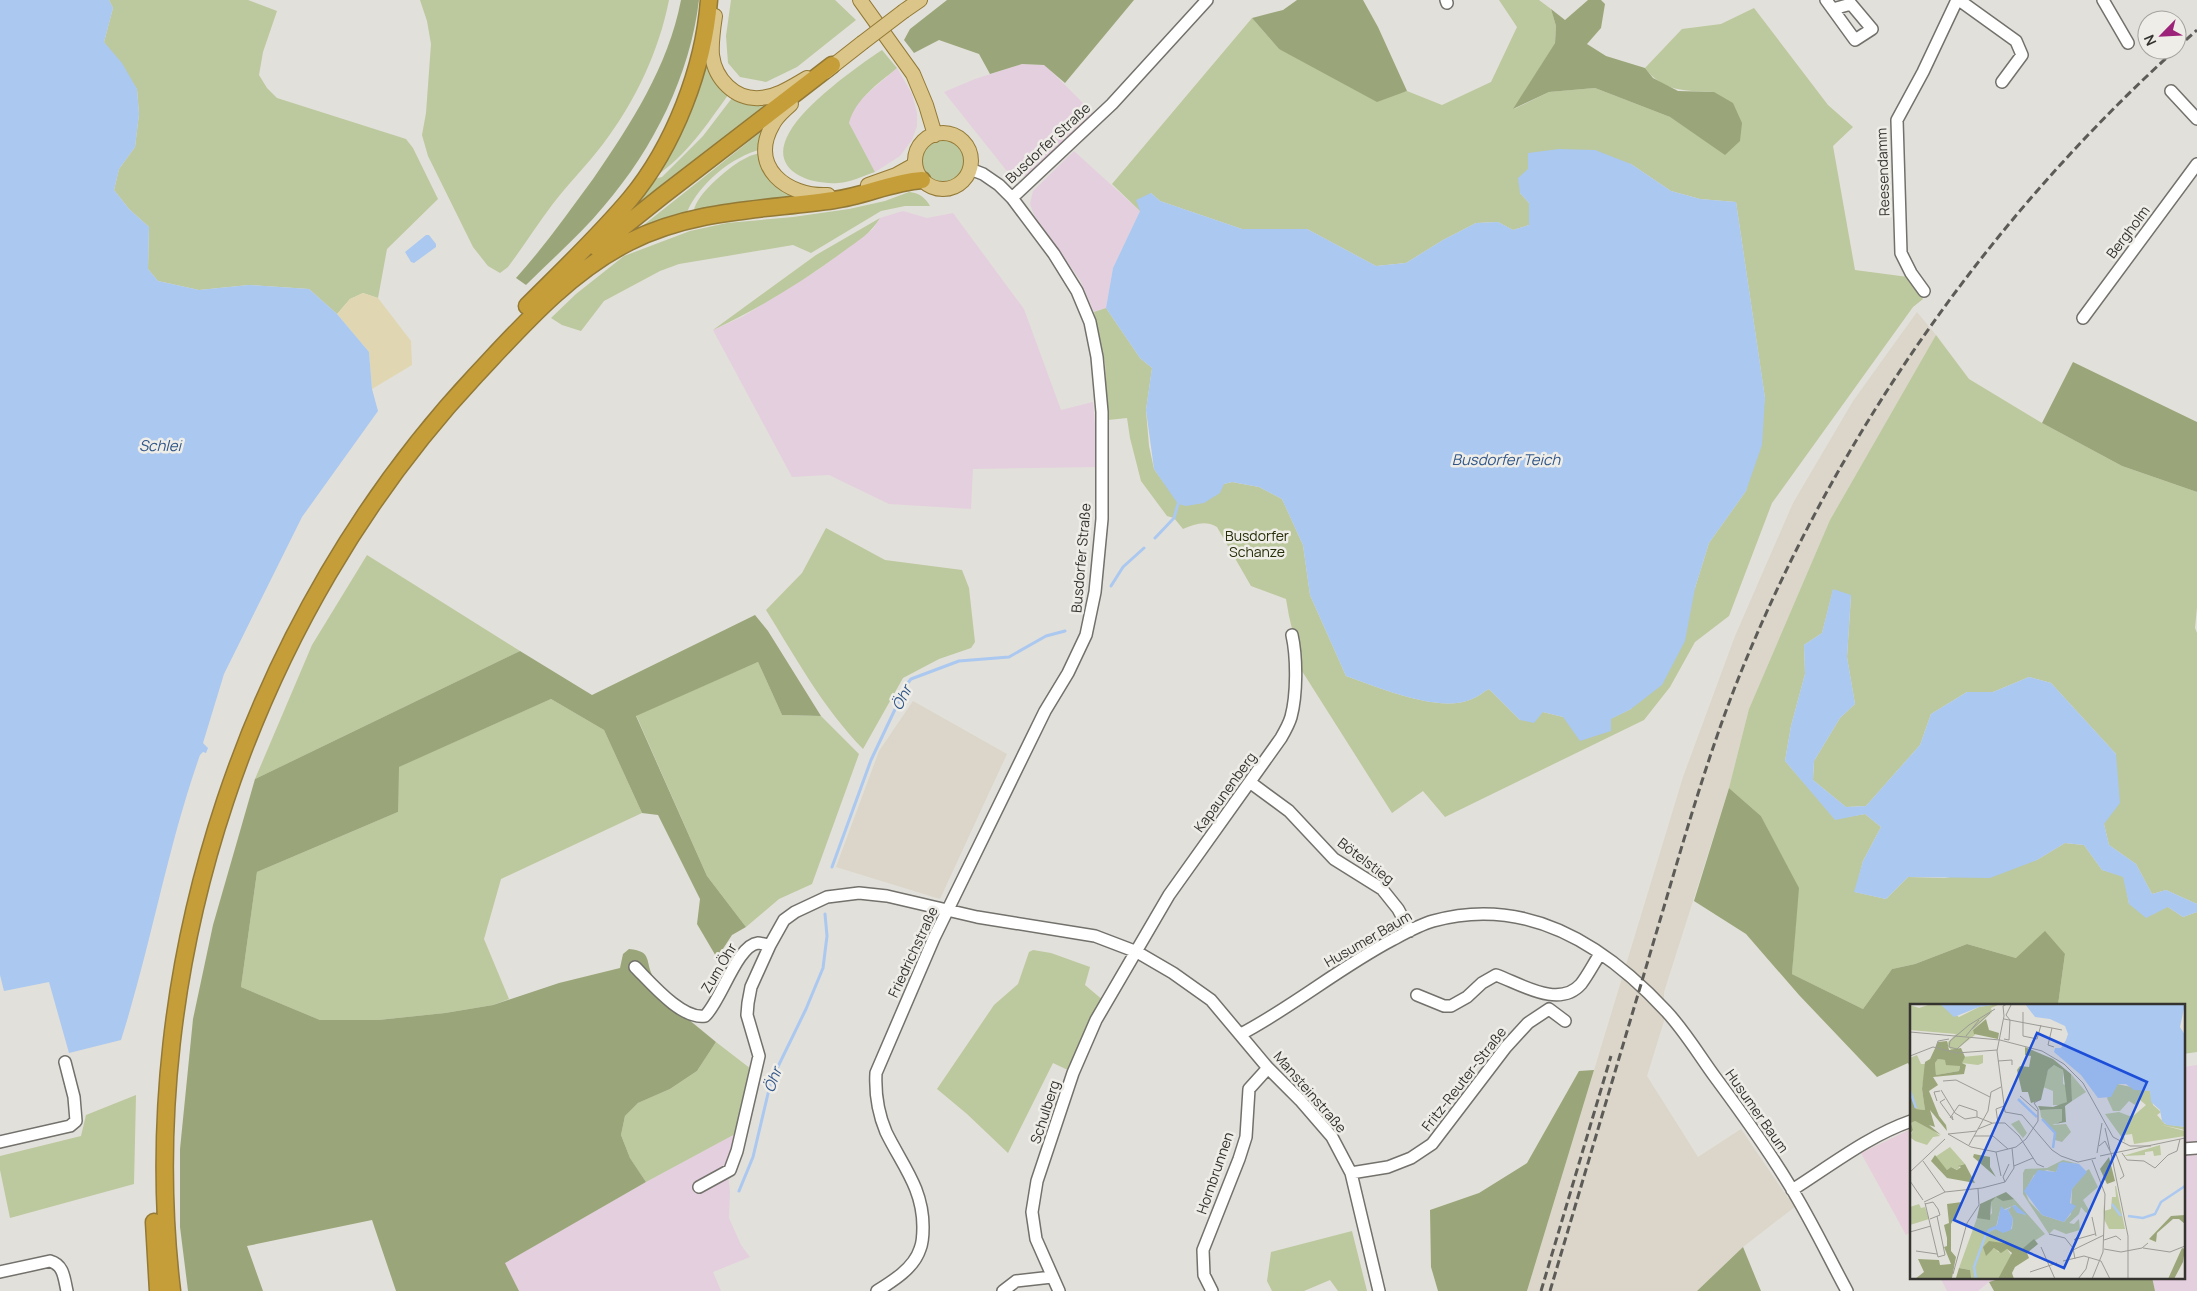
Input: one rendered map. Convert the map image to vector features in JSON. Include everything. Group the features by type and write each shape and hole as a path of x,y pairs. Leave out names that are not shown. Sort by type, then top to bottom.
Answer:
{"highway":[{"path":"172,1291 166,1239 164,1165 168,1077 176,1010 186,951 212,842 262,705 300,625 375,498 460,391 536,312 565,278 631,197 666,143 681,113 700,58 709,0"},
{"path":"158,1291 154,1201 155,1111 166,1009 175,950 204,838 235,743 253,699 290,620 345,525 367,492 409,436 453,383 586,257 832,65"},
{"path":"565,278 626,244 656,230 690,219 729,212 834,200 866,194 908,181 922,180"}],"main road":[{"path":"716,0 712,55 716,70 723,82 734,91 745,96 760,98 770,96 832,65"},
{"path":"860,0 913,74 920,88 935,135"},
{"path":"915,160 918,174 922,180 934,188 951,188 959,184 970,169 971,160 963,142 950,134 935,135 921,144 915,160 914,165 896,175 862,187 834,194 816,195 803,193 781,183 771,169 766,150 772,125 778,116 832,65 920,0"}],"street":[{"name":"Busdorfer Straße","path":"1090,622 1102,519 1102,412 1097,356 1090,322 1077,291 1012,198 1112,104 1206,0"},
{"path":"1958,0 2016,41 2022,55 2002,82"},
{"name":"Reesendamm","path":"1924,291 1911,274 1902,253 1897,120 1924,72 1958,0"},
{"path":"2103,0 2128,43"},
{"path":"2171,91 2197,119"},
{"name":"Bergholm","path":"2083,318 2197,164"},
{"path":"970,169 983,174 999,184 1012,198"},
{"name":"Friedrichstraße","path":"877,1291 904,1272 916,1258 922,1240 923,1219 920,1198 886,1131 875,1092 876,1073 934,938 1045,710 1068,673 1090,622"},
{"name":"Kapaunenberg","path":"1137,952 1169,895 1282,738 1291,719 1295,678 1295,647 1292,635"},
{"name":"Bötelstieg","path":"1251,783 1289,811 1334,859 1382,889 1398,909 1410,931"},
{"path":"699,1187 730,1170 737,1151 759,1056 747,1015 751,987 770,945 784,920 808,904 827,897 860,893 887,896 1024,925 1095,936 1137,952 1173,973 1211,1000 1241,1034"},
{"name":"Husumer Baum","path":"1241,1034 1268,1019 1348,965 1431,921 1473,912 1521,916 1560,930 1629,974 1667,1012 1742,1114 1792,1190 1847,1291"},
{"name":"Zum Öhr","path":"635,968 668,999 696,1018 705,1016 711,1010 747,948 757,943 770,945"},
{"name":"Schulberg","path":"1059,1291 1036,1239 1032,1212 1037,1181 1075,1067 1096,1020 1137,952"},
{"path":"1417,995 1451,1006 1467,997 1482,983 1496,975 1544,994 1564,994 1580,985 1600,954"},
{"name":"Fritz-Reuter-Straße","path":"1351,1173 1388,1167 1411,1158 1432,1144 1506,1047 1528,1023 1549,1009 1565,1021"},
{"name":"Mansteinstraße","path":"1241,1034 1268,1068 1300,1100 1332,1137 1351,1173 1379,1291"},
{"path":"0,1142 70,1126 76,1121 74,1097 65,1062"},
{"name":"Hornbrunnen","path":"1212,1291 1204,1275 1203,1250 1244,1144 1249,1089 1268,1068"},
{"path":"1792,1190 1862,1146 1897,1126 1910,1122"},
{"path":"2184,1149 2197,1148"},
{"path":"0,1272 50,1261 57,1263 62,1268 68,1291"},
{"path":"1004,1291 1016,1282 1052,1277"}],"shaded area":[{"path":"1022,64 1045,65 1093,113 1036,169 1025,176 1015,177 1006,170 944,92 975,79"},
{"path":"897,68 912,94 917,113 917,126 912,140 900,156 875,172 849,123 852,112 860,100"},
{"path":"1074,151 1140,211 1113,268 1106,308 1094,312 1080,280 1034,215 1030,204 1033,191"},
{"path":"903,211 927,218 953,213 1024,309 1061,410 1093,402 1099,467 973,469 971,509 889,504 829,475 792,477 713,330 742,317 818,270 873,229 880,218"},
{"path":"1917,312 1936,335 1830,520 1749,709 1729,788 1664,992 1664,1021 1647,1076 1698,1157 1741,1129 1788,1198 1805,1199 1743,1247 1697,1291 1527,1291 1683,777 1735,636 1793,503 1853,401"},
{"path":"913,701 1007,754 940,899 836,867 879,751"},
{"path":"2197,1065 2197,1291 2155,1291 2152,1278 2184,1278 2184,1067"},
{"path":"1910,1129 1910,1233 1906,1235 1861,1153"},
{"path":"737,1133 727,1163 730,1192 729,1218 741,1245 750,1257 713,1272 721,1291 519,1291 504,1263 646,1182"},
{"path":"1940,1278 2002,1278 1989,1282 1978,1291 1947,1291"}],"green space":[{"path":"109,0 248,0 277,11 263,52 259,75 267,88 277,98 406,139 413,148 438,199 387,249 378,298 363,293 350,299 337,314 309,289 249,285 199,290 158,281 148,269 149,227 129,209 114,190 119,169 135,147 139,114 137,89 104,42 113,8"},
{"path":"420,0 669,0 665,19 652,57 635,93 615,128 552,205 508,267 500,273 488,266 473,247 428,156 422,135 426,113 431,44 427,21"},
{"path":"681,0 699,0 694,28 678,83 654,135 639,160 604,206 526,285 516,278 546,242 593,179 621,137 646,94 667,48"},
{"path":"731,0 835,0 856,20 797,67 766,82 740,77 728,63 726,36"},
{"path":"947,0 1134,0 1065,83 1044,65 1022,64 990,74 979,54 939,40 914,53 904,40 910,29"},
{"path":"1297,0 1363,0 1378,27 1407,91 1377,102 1279,49 1252,18 1283,10"},
{"name":"Busdorfer Schanze","path":"1499,0 1539,0 1551,9 1556,26 1555,43 1514,109 1549,92 1595,88 1670,117 1725,154 1714,92 1676,89 1660,82 1645,68 1682,29 1721,24 1754,8 1828,105 1853,127 1833,146 1855,270 1908,277 1923,299 1913,307 1772,503 1729,616 1695,642 1670,687 1644,720 1445,817 1423,791 1392,813 1302,671 1286,599 1251,586 1217,527 1204,523 1183,529 1174,518 1167,516 1141,481 1127,418 1108,420 1105,363 1094,312 1106,308 1140,358 1152,368 1146,410 1149,446 1154,469 1164,483 1224,484 1232,482 1259,487 1282,499 1303,545 1310,595 1346,676 1391,692 1426,701 1443,703 1458,703 1472,699 1489,689 1520,720 1543,712 1563,717 1610,719 1631,709 1695,588 1709,543 1746,491 1765,398 1736,202 1700,199 1671,191 1631,164 1528,154 1528,169 1520,193 1529,203 1529,225 1513,230 1498,222 1476,223 1443,240 1406,263 1376,266 1307,229 1242,229 1160,201 1151,193 1140,211 1112,184 1252,18 1279,49 1400,93 1407,91 1442,105 1491,82 1517,27"},
{"path":"1588,0 1601,0 1605,4 1601,28 1587,44 1606,56 1645,68 1653,78 1678,91 1714,92 1733,103 1742,123 1740,141 1725,155 1670,117 1595,88 1549,92 1513,109 1555,43 1556,26 1551,9 1565,20"},
{"path":"706,50 718,85 728,95 687,149 657,175"},
{"path":"882,50 897,68 862,99 852,114 849,123 875,172 838,183 815,181 794,173 787,166 784,157 784,146 796,122 831,87"},
{"path":"732,98 775,100 619,220 654,179 662,177 703,136"},
{"path":"766,128 762,149 739,158 708,181 687,212 631,235"},
{"path":"947,140 955,143 961,149 964,161 961,173 955,179 939,182 931,179 925,173 922,157 925,149 931,143"},
{"path":"761,153 773,180 797,199 694,211 696,204 707,189 724,173 740,161"},
{"path":"909,192 921,196 930,206 905,206 881,211 811,253 793,245 679,264 660,271 604,301 581,331 562,325 551,318 576,294 624,256 690,231 727,223 793,217 849,209 885,201"},
{"path":"880,218 864,236 813,273 764,304 713,330 816,255"},
{"path":"1936,335 1969,379 2042,423 2122,466 2197,492 2197,607 2195,628 2197,633 2197,904 2166,890 2152,894 2136,864 2109,845 2104,824 2116,754 2051,683 2029,677 1993,692 1967,692 1931,714 1920,745 1866,806 1846,807 1813,780 1814,761 1840,718 1855,704 1847,657 1851,596 1833,590 1822,633 1804,645 1805,674 1791,726 1785,761 1835,819 1865,814 1881,827 1863,861 1855,892 1886,899 1908,877 1945,878 2037,860 2065,843 2084,845 2102,870 2124,876 2129,904 2168,907 2183,917 2197,912 2197,1052 2184,1054 2184,1004 2058,1004 2065,954 2016,958 1967,944 1915,964 1892,969 1863,1009 1792,974 1798,888 1761,816 1729,788 1749,709 1830,520"},
{"path":"2073,362 2197,422 2197,492 2122,466 2042,423"},
{"path":"826,528 885,560 962,570 969,588 975,642 971,648 939,659 903,678 863,749 823,700 766,610 802,573"},
{"path":"367,555 520,651 255,779 312,645"},
{"path":"755,615 768,631 821,716 782,715 758,662 636,716 707,876 746,927 732,935 717,958 697,924 700,899 658,815 642,813 604,730 551,699 399,767 398,812 257,872 241,987 320,1020 378,1020 445,1013 493,1005 559,983 620,968 623,954 629,949 642,952 657,982 690,1008 688,1019 716,1042 697,1071 670,1089 638,1103 625,1116 621,1135 630,1158 646,1182 505,1263 519,1291 396,1291 372,1220 247,1246 263,1291 188,1291 180,1227 180,1149 193,1019 213,925 255,779 520,651 592,695"},
{"path":"758,662 782,715 821,716 859,754 812,884 779,899 746,927 707,876 636,715"},
{"path":"551,699 604,730 642,813 501,879 484,939 509,999 493,1005 445,1013 378,1020 320,1020 241,987 257,872 398,812 398,767"},
{"path":"1729,788 1761,816 1799,888 1792,974 1863,1009 1892,969 1915,964 1967,944 2016,958 2045,931 2065,954 2058,1004 1910,1004 1910,1067 1908,1063 1877,1077 1799,995 1746,934 1694,901"},
{"path":"1033,950 1051,953 1090,967 1085,985 1104,1001 1070,1071 1053,1063 1008,1153 967,1114 937,1089 994,1005 1018,984 1029,952"},
{"path":"716,1042 751,1069 737,1133 646,1182 630,1158 621,1135 625,1116 638,1103 670,1089 697,1071"},
{"path":"1594,1070 1527,1291 1438,1291 1431,1267 1430,1210 1479,1193 1527,1163 1579,1071"},
{"path":"136,1095 134,1184 10,1218 0,1170 0,1156 81,1136 86,1115"},
{"path":"1352,1231 1367,1291 1338,1291 1330,1280 1304,1291 1272,1291 1267,1281 1271,1252"},
{"path":"1743,1247 1761,1291 1697,1291"},
{"path":"2002,1278 2152,1278 2155,1291 1994,1291 1989,1282"}],"sand":[{"path":"363,293 378,298 411,341 412,365 372,389 369,352 337,314 350,299"}],"water":[{"name":"Schlei","path":"0,0 109,0 113,8 104,42 122,63 137,89 139,114 135,147 119,169 114,190 129,209 149,227 148,269 158,281 199,290 249,285 309,289 337,314 369,352 372,389 378,411 302,517 224,674 203,743 208,748 206,753 203,752 200,755 188,790 132,1005 121,1040 69,1053 49,982 4,991 0,975"},
{"name":"Busdorfer Teich","path":"1559,149 1595,150 1631,164 1671,191 1700,199 1736,202 1765,398 1762,445 1746,491 1709,543 1695,588 1685,641 1662,685 1631,709 1611,719 1611,731 1580,741 1563,717 1543,712 1534,723 1520,720 1489,689 1472,699 1458,703 1443,703 1426,701 1391,692 1346,676 1310,595 1303,545 1282,499 1259,487 1232,482 1224,484 1220,493 1204,503 1186,506 1178,504 1154,469 1146,410 1152,368 1140,358 1106,308 1113,268 1140,211 1136,200 1151,193 1160,201 1242,229 1307,229 1376,266 1406,263 1443,240 1476,223 1498,222 1513,230 1529,225 1529,203 1520,193 1518,178 1528,169 1528,153"},
{"path":"426,235 429,235 436,244 436,247 414,263 411,262 405,252"},
{"path":"1833,589 1851,595 1847,657 1855,704 1840,718 1814,761 1813,780 1846,807 1866,806 1920,745 1931,714 1967,692 1993,692 2029,677 2051,683 2116,754 2120,803 2104,824 2109,845 2136,864 2152,894 2166,890 2197,904 2197,912 2183,917 2168,907 2146,918 2129,904 2123,877 2102,870 2084,845 2065,843 2037,860 1990,878 1908,877 1886,899 1854,892 1863,861 1881,827 1865,814 1835,820 1785,761 1791,726 1805,674 1804,645 1822,633"}],"waterway":[{"name":"Öhr","path":"1155,538 1174,518 1178,504"},
{"name":"Öhr","path":"1111,586 1123,567 1144,548"},
{"name":"Öhr","path":"832,867 871,760 911,679 959,661 1009,657 1046,636 1065,631"},
{"name":"Öhr","path":"739,1191 753,1157 771,1081 806,1009 823,968 827,936 825,914"}],"railway":[{"path":"2187,39 2197,30"},
{"path":"1550,1291 1706,767 1743,667 1781,580 1825,496 1872,414 1924,335 1981,259 2042,186 2106,116 2165,60"},
{"path":"1541,1291 1611,1056"}]}
